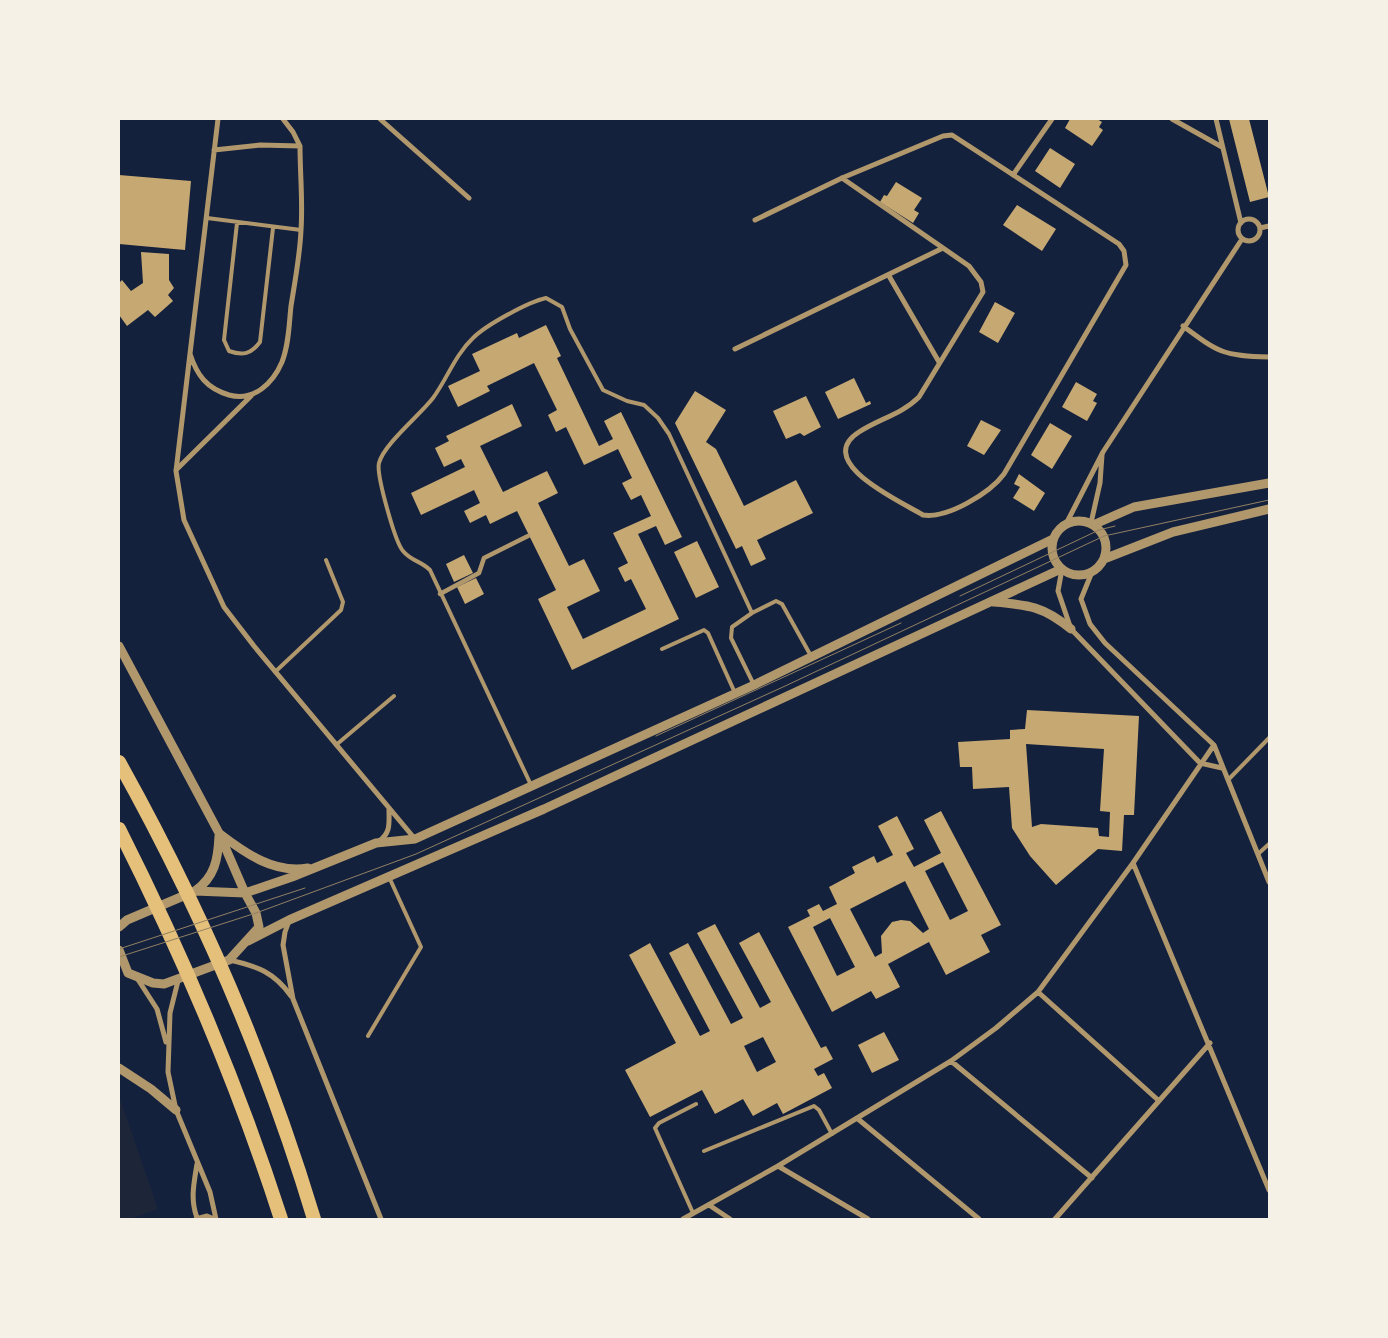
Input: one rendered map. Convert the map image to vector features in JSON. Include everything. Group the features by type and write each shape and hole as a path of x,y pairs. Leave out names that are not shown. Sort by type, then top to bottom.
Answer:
{"highway":[{"path":"119,762 207,935 262,1062 314,1219"},
{"path":"119,830 176,945 228,1072 279,1214"}],"street":[{"path":"218,119 176,471 178,498 184,520 224,607 275,672 414,839"},
{"path":"176,471 250,396 264,387 276,374 282,361 286,345 301,230 300,146 294,132 284,119"},
{"path":"380,119 469,198"},
{"path":"1013,175 1052,119"},
{"path":"1172,119 1222,147"},
{"path":"1216,119 1241,223 1238,232 1242,239 1249,241 1256,239 1260,228"},
{"path":"755,220 842,178 942,136 952,135 1118,244 1127,259 1126,265 1004,474 988,491 942,514 923,515 871,484 854,471 848,462 845,452 852,438 910,406 919,397 983,292 981,282 976,273 842,178"},
{"path":"214,150 260,145 300,146"},
{"path":"1241,223 1252,219 1260,228"},
{"path":"1260,228 1269,226"},
{"path":"376,843 414,839 532,787 754,685 1053,538 1066,524 1102,452 1183,326 1242,239"},
{"path":"734,348 889,276 942,248"},
{"path":"889,276 939,362"},
{"path":"1183,326 1209,345 1229,355 1269,357"},
{"path":"189,351 196,371 203,382 232,396 250,396"},
{"path":"1092,524 1100,482 1102,452"},
{"path":"1092,524 1134,508 1269,483"},
{"path":"1269,509 1173,532 1104,559 1092,572 1081,599 1090,624 1105,643 1214,745 1269,882"},
{"path":"1066,524 1078,521 1092,524 1104,536 1106,544 1104,559"},
{"path":"440,594 479,573 484,558 528,536"},
{"path":"1053,538 1052,553 1062,569 1076,575 1092,572"},
{"path":"248,941 289,920 544,809 1062,569"},
{"path":"1062,569 1058,591 1071,629"},
{"path":"993,602 1037,608 1051,613 1071,629 1200,763 1222,768"},
{"path":"119,646 219,833 245,893 256,913 259,927 229,960 178,981 164,984 153,983 127,975"},
{"path":"683,1219 858,1119 996,1028 1038,992 1133,863 1214,745"},
{"path":"195,891 245,893 376,843 386,836 390,826 389,809"},
{"path":"219,833 256,858 283,868 301,869 325,864"},
{"path":"119,927 128,920 195,891 208,882 215,866 219,833"},
{"path":"1133,863 1210,1043 1269,1190"},
{"path":"289,920 284,932 283,945 293,999 381,1219"},
{"path":"119,950 127,975 157,1008 167,1048"},
{"path":"229,960 253,965 268,972 279,981 293,999"},
{"path":"178,981 170,1013 167,1048 168,1072 176,1110 210,1192 215,1219"},
{"path":"1038,992 1158,1100"},
{"path":"1055,1219 1210,1043"},
{"path":"950,1060 1092,1178"},
{"path":"119,1068 151,1089 176,1110"},
{"path":"858,1119 979,1219"},
{"path":"197,1163 192,1192 196,1219 207,1216 215,1219"},
{"path":"778,1166 868,1219"},
{"path":"709,1205 730,1219"}],"lane":[{"path":"207,218 273,228 301,230"},
{"path":"237,223 224,340 229,351 239,354 253,351 260,342 273,228"},
{"path":"532,787 430,570 423,563 411,560 401,549 381,487 379,463 390,446 433,398 459,353 474,336 531,301 546,298 562,307 570,329 603,390 627,401 644,405 658,418 669,434 752,613"},
{"path":"275,672 341,610 343,602 326,560"},
{"path":"754,685 731,638 732,627 752,613 776,601 782,604 812,656"},
{"path":"662,649 704,630 708,633 735,693"},
{"path":"336,745 394,696"},
{"path":"1228,780 1269,738"},
{"path":"1258,854 1269,844"},
{"path":"368,1036 421,947 389,877"},
{"path":"693,1213 656,1128 659,1123 696,1104"},
{"path":"704,1151 814,1106 819,1110 832,1134"}],"shaded area":[{"path":"119,1096 158,1209 130,1219 119,1219"}],"building":[{"path":"1070,119 1097,119 1102,122 1099,127 1103,130 1092,146 1065,128"},
{"path":"1229,119 1249,119 1269,197 1250,202"},
{"path":"1050,148 1075,164 1060,188 1035,171"},
{"path":"119,175 191,181 185,250 119,244"},
{"path":"896,182 922,198 914,210 919,213 913,223 880,202 884,195 887,196"},
{"path":"1017,205 1056,229 1042,251 1003,225"},
{"path":"141,252 169,254 169,280 174,288 168,295 173,301 155,317 148,310 127,326 119,315 119,283 122,280 131,291 143,283"},
{"path":"995,302 1015,313 998,343 979,332"},
{"path":"546,325 561,356 557,358 599,446 613,439 604,421 621,412 682,537 665,545 656,526 638,534 679,619 572,670 538,599 556,590 517,511 490,524 486,515 470,523 464,511 480,503 474,490 421,515 411,493 465,467 461,459 444,467 435,448 449,441 446,436 512,404 522,426 480,446 503,492 547,471 558,493 538,503 569,566 584,559 600,591 567,607 583,639 646,609 631,579 625,582 618,568 628,563 613,533 651,516 641,495 631,500 622,483 632,478 618,449 584,465 566,427 556,432 548,415 557,410 534,363 487,386 490,391 458,407 448,386 480,371 472,354 517,333 519,338"},
{"path":"854,378 866,403 870,401 871,404 838,419 825,392"},
{"path":"1076,382 1097,394 1093,401 1097,403 1087,421 1062,407"},
{"path":"695,391 726,410 706,442 716,449 744,506 796,480 813,513 757,540 766,559 751,566 742,546 736,549 675,423"},
{"path":"806,396 821,427 804,436 800,433 786,439 773,411"},
{"path":"981,420 1001,430 984,455 967,446"},
{"path":"1050,423 1072,436 1052,469 1031,455"},
{"path":"1019,474 1045,493 1034,511 1013,498 1020,487 1014,484"},
{"path":"697,541 719,587 696,598 674,552"},
{"path":"464,555 473,573 454,582 446,564"},
{"path":"476,578 484,594 465,604 457,587"},
{"path":"1027,710 1139,716 1134,815 1124,815 1122,851 1098,849 1056,885 1030,856 1012,828 1009,787 973,789 972,767 960,767 958,742 1010,739 1010,730 1025,729","holes":["1026,744 1104,749 1100,811 1110,812 1109,837 1099,836 1098,828 1041,824 1032,827"]},
{"path":"941,811 1001,925 981,935 990,952 946,975 929,942 888,964 900,987 876,999 871,991 832,1012 788,927 810,916 807,910 819,904 823,911 837,904 829,887 855,873 852,867 874,856 877,863 893,855 878,826 897,816 914,849 906,853 914,867 941,853 924,820","holes":["943,862 968,911 950,920 925,871","905,881 929,929 923,933 910,921 892,922 881,936 882,953 875,957 850,909","830,918 855,967 837,976 813,927"]},
{"path":"715,924 760,1008 771,1002 739,943 759,932 821,1048 826,1046 833,1059 814,1069 818,1076 824,1073 832,1088 783,1114 777,1103 753,1116 743,1099 715,1114 702,1090 650,1117 625,1070 676,1043 629,955 650,943 700,1036 710,1031 669,953 688,943 731,1024 743,1018 697,933","holes":["763,1037 776,1062 757,1072 744,1046"]},
{"path":"884,1032 899,1060 872,1073 858,1045"}],"tram line":[{"path":"119,957 256,913 416,854 783,687 1104,536 1269,500"},
{"path":"960,596 1099,530 1115,526"},
{"path":"656,736 901,623"},
{"path":"119,949 305,888"}]}
